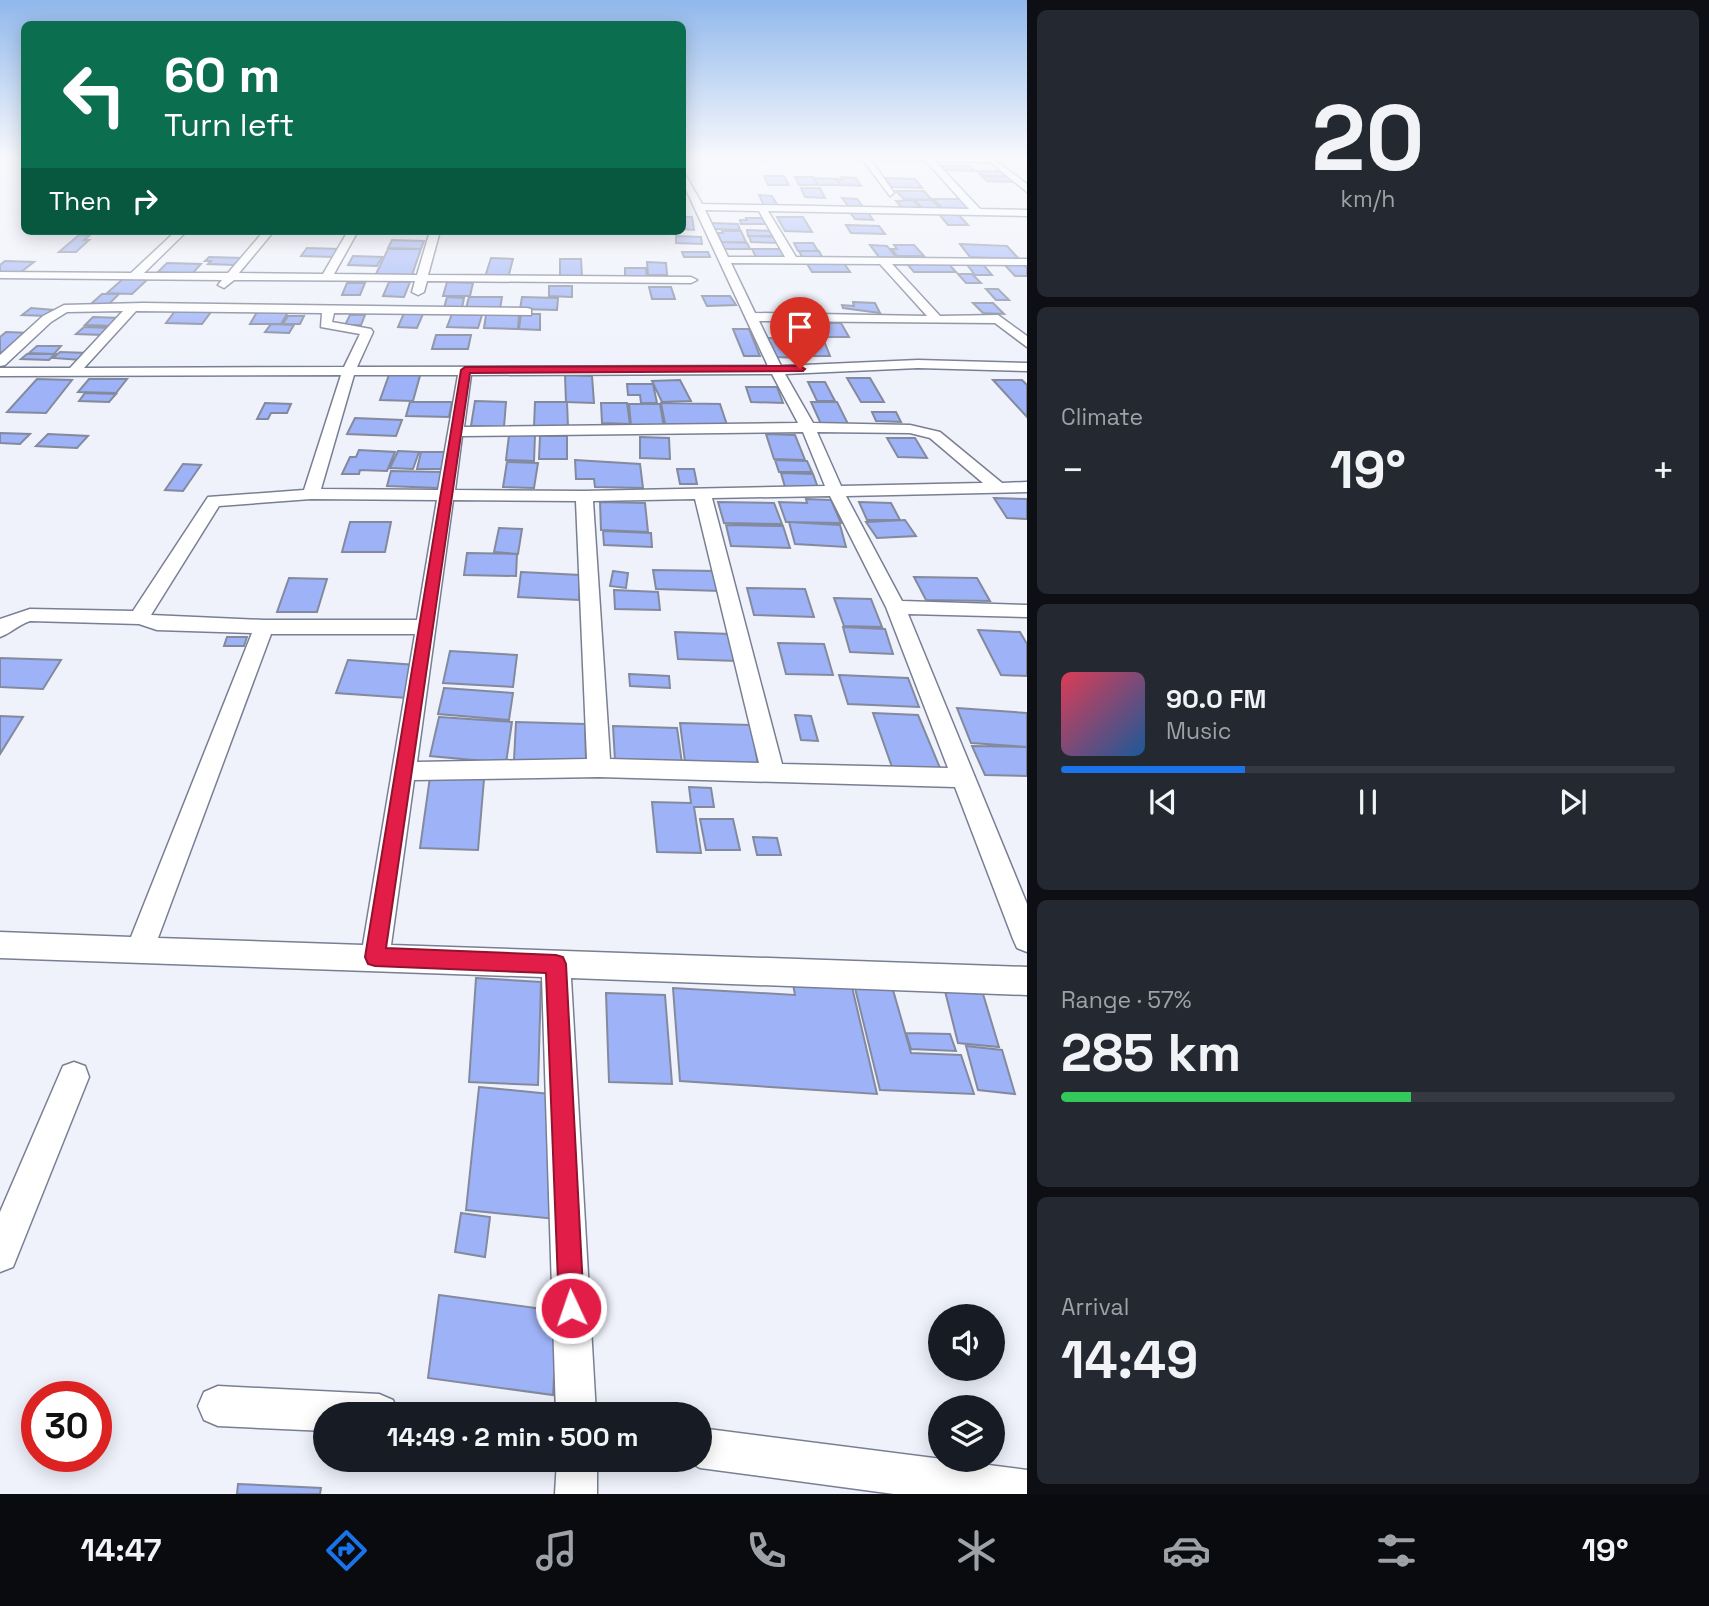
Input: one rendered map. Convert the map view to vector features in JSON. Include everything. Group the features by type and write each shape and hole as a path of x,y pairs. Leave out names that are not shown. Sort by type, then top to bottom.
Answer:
{"street":[{"path":"707,227 776,370 808,427 836,492 896,607 1027,939"},
{"path":"773,227 791,258"},
{"path":"134,276 178,235"},
{"path":"203,308 267,235"},
{"path":"326,279 351,235"},
{"path":"411,311 423,279 434,235"},
{"path":"725,260 791,258 1027,262"},
{"path":"881,259 937,320"},
{"path":"0,275 691,281"},
{"path":"73,372 132,307"},
{"path":"0,362 58,311 78,308 527,313"},
{"path":"311,494 349,370 367,332 325,324 329,310"},
{"path":"751,317 998,319 1027,343"},
{"path":"0,372 776,370 918,364 1027,367"},
{"path":"375,957 465,370"},
{"path":"456,432 808,427 925,431 946,442 999,488"},
{"path":"139,618 214,501 311,494 584,496 1027,487"},
{"path":"702,493 772,773"},
{"path":"584,496 598,768"},
{"path":"896,607 1027,611"},
{"path":"0,630 11,620 30,615 139,618 157,623 264,627 426,627"},
{"path":"140,949 264,627"},
{"path":"404,771 598,768 963,779"},
{"path":"0,945 1027,981"},
{"path":"556,964 575,1402"},
{"path":"0,1254 74,1077"},
{"path":"218,1406 313,1411"},
{"path":"712,1450 1027,1492"},
{"path":"576,1494 577,1472"}],"building":[{"path":"712,227 739,227 740,230 713,229"},
{"path":"783,227 809,227 812,232 785,231"},
{"path":"847,227 880,227 885,234 851,233"},
{"path":"747,230 774,231 776,236 748,236"},
{"path":"722,231 741,231 746,242 721,242 718,233 723,233"},
{"path":"79,235 90,235 84,240 89,240 76,252 59,252"},
{"path":"676,236 701,237 702,244 676,243"},
{"path":"749,236 776,237 779,243 751,242"},
{"path":"392,240 424,241 421,249 388,248"},
{"path":"721,242 747,243 750,249 724,249"},
{"path":"794,243 813,243 818,251 798,251"},
{"path":"960,244 1007,246 1019,259 970,257"},
{"path":"870,245 887,246 897,258 879,257"},
{"path":"894,245 914,245 924,256 897,256 892,249 897,249"},
{"path":"307,248 340,249 334,257 301,256"},
{"path":"388,249 421,249 412,275 376,274"},
{"path":"752,249 781,249 785,258 756,257"},
{"path":"799,251 819,251 822,257 802,257"},
{"path":"682,252 708,252 710,257 684,257"},
{"path":"353,256 382,257 377,266 348,265"},
{"path":"209,257 242,258 235,265 208,264 211,261 205,261"},
{"path":"491,258 513,259 508,278 485,277"},
{"path":"560,259 581,259 582,277 560,277"},
{"path":"5,261 34,262 21,272 0,272 0,265"},
{"path":"647,262 666,263 667,275 648,275"},
{"path":"806,262 843,262 850,272 812,272"},
{"path":"947,262 956,272 914,272 907,264"},
{"path":"965,262 981,262 992,275 975,275"},
{"path":"167,263 201,264 192,274 158,272"},
{"path":"1003,263 1023,264 1027,268 1027,276 1015,276"},
{"path":"625,268 646,268 647,278 625,278"},
{"path":"958,274 972,274 981,283 966,283"},
{"path":"124,278 148,279 132,294 107,293"},
{"path":"389,282 410,282 404,297 383,296"},
{"path":"447,282 473,283 470,296 443,296"},
{"path":"347,283 365,283 360,295 342,295"},
{"path":"549,286 572,286 572,297 549,296"},
{"path":"649,287 671,287 675,299 652,299"},
{"path":"986,289 998,289 1009,300 996,300"},
{"path":"102,294 119,294 108,305 91,304"},
{"path":"702,296 730,296 736,305 707,306"},
{"path":"447,297 464,298 462,308 444,308"},
{"path":"469,297 502,297 500,309 466,308"},
{"path":"522,297 558,298 557,310 520,309"},
{"path":"853,302 875,303 880,313 843,308 842,305 854,306"},
{"path":"973,303 993,303 1004,314 983,313"},
{"path":"31,308 55,310 47,316 22,315"},
{"path":"175,311 211,312 202,324 166,323"},
{"path":"257,312 288,312 281,324 250,324"},
{"path":"404,313 423,314 417,328 398,327"},
{"path":"452,314 482,315 478,328 447,327"},
{"path":"521,314 540,314 540,330 519,329"},
{"path":"350,315 365,315 361,325 345,325"},
{"path":"486,315 519,315 518,329 484,328"},
{"path":"288,316 304,316 300,324 283,324"},
{"path":"93,317 121,318 112,326 85,325"},
{"path":"789,321 814,322 822,338 796,338"},
{"path":"820,323 841,323 849,337 828,337"},
{"path":"271,324 294,325 289,333 265,332"},
{"path":"84,327 111,328 103,335 76,334"},
{"path":"733,329 749,329 760,356 744,356"},
{"path":"6,332 30,333 7,353 0,352 0,337"},
{"path":"436,335 471,335 468,349 432,349"},
{"path":"767,338 796,338 804,358 774,357"},
{"path":"804,341 824,341 830,356 810,356"},
{"path":"37,346 61,346 54,354 29,353"},
{"path":"60,352 88,353 81,360 53,358"},
{"path":"27,354 55,354 49,360 21,359"},
{"path":"390,372 421,372 413,401 380,400"},
{"path":"565,375 592,376 594,403 566,402"},
{"path":"847,378 870,378 884,402 861,402"},
{"path":"37,379 72,380 46,413 7,412"},
{"path":"89,379 127,379 116,393 78,392"},
{"path":"680,380 691,401 662,402 652,381"},
{"path":"993,380 1022,380 1027,385 1027,417"},
{"path":"808,382 825,382 835,401 817,401"},
{"path":"627,384 653,384 657,403 641,403 640,395 628,395"},
{"path":"746,387 777,387 783,403 751,402"},
{"path":"85,393 116,394 109,402 79,401"},
{"path":"475,401 506,402 504,427 471,426"},
{"path":"410,402 452,402 449,417 406,416"},
{"path":"535,402 567,402 568,427 534,427"},
{"path":"811,402 837,402 848,424 821,424"},
{"path":"265,403 291,404 287,413 271,413 268,419 257,419"},
{"path":"601,403 627,403 630,424 602,423"},
{"path":"661,403 720,404 727,425 665,424"},
{"path":"629,404 660,404 664,427 631,426"},
{"path":"872,412 896,412 901,422 876,421"},
{"path":"355,418 402,420 396,436 347,434"},
{"path":"0,433 30,434 20,444 0,443"},
{"path":"48,434 88,436 77,448 36,446"},
{"path":"766,434 795,435 805,460 774,459"},
{"path":"509,435 535,435 534,461 506,460"},
{"path":"540,436 567,436 567,459 539,459"},
{"path":"640,437 669,438 670,459 640,458"},
{"path":"887,438 915,438 927,458 898,457"},
{"path":"359,450 395,452 387,471 360,470 359,474 342,474 350,457 356,457"},
{"path":"398,451 419,452 413,469 390,468"},
{"path":"421,452 445,452 443,469 417,469"},
{"path":"575,460 640,464 643,488 595,487 594,479 576,479"},
{"path":"775,460 807,461 812,472 779,472"},
{"path":"507,462 538,463 534,488 503,487"},
{"path":"183,464 201,465 183,491 165,490"},
{"path":"677,469 694,469 697,484 680,484"},
{"path":"391,471 442,472 438,488 387,486"},
{"path":"781,473 813,474 818,488 785,487"},
{"path":"994,498 1027,499 1027,519 1007,518"},
{"path":"806,499 831,500 841,523 786,522 779,502 807,503"},
{"path":"600,502 645,503 648,532 601,530"},
{"path":"718,502 774,503 782,524 724,523"},
{"path":"859,502 891,503 900,520 867,520"},
{"path":"905,520 916,536 877,538 866,522"},
{"path":"350,522 391,522 385,552 342,552"},
{"path":"789,522 840,525 846,547 795,544"},
{"path":"726,525 783,526 790,548 731,546"},
{"path":"499,528 522,529 518,554 494,552"},
{"path":"603,531 651,533 652,547 604,545"},
{"path":"467,553 517,554 516,576 464,575"},
{"path":"653,570 716,571 720,591 656,589"},
{"path":"613,571 628,573 626,588 610,586"},
{"path":"521,572 580,575 579,600 518,597"},
{"path":"914,577 977,578 990,601 926,600"},
{"path":"289,578 327,579 317,612 277,612"},
{"path":"747,588 805,589 814,617 754,615"},
{"path":"614,590 658,592 660,610 615,609"},
{"path":"834,598 871,599 882,627 844,626"},
{"path":"843,627 885,629 893,654 850,652"},
{"path":"978,630 1020,632 1027,644 1027,676 1001,675"},
{"path":"675,632 731,634 737,661 678,659"},
{"path":"227,637 247,637 244,646 224,646"},
{"path":"778,643 824,644 833,675 786,674"},
{"path":"450,651 517,655 513,687 443,683"},
{"path":"0,658 61,660 43,689 0,687"},
{"path":"348,660 416,665 407,698 336,693"},
{"path":"629,674 669,676 670,688 630,686"},
{"path":"839,675 908,678 919,707 848,704"},
{"path":"444,688 513,693 509,720 438,714"},
{"path":"957,708 1027,713 1027,747 971,743"},
{"path":"873,713 918,715 940,768 892,767"},
{"path":"795,715 811,716 818,741 801,740"},
{"path":"0,716 23,717 0,754"},
{"path":"439,717 512,722 506,763 430,756"},
{"path":"516,722 585,724 586,762 514,760"},
{"path":"680,723 751,725 758,765 685,762"},
{"path":"613,726 677,728 682,763 615,761"},
{"path":"972,746 1027,747 1027,776 985,775"},
{"path":"430,777 484,779 478,850 420,848"},
{"path":"689,787 711,788 714,807 694,807 701,853 657,852 652,802 691,803"},
{"path":"700,819 733,819 740,850 706,850"},
{"path":"753,837 777,838 781,855 757,855"},
{"path":"476,978 541,982 538,1085 469,1082"},
{"path":"793,984 852,987 877,1094 680,1081 673,988 795,995"},
{"path":"855,988 893,990 911,1053 961,1055 974,1094 880,1090"},
{"path":"945,991 983,994 999,1047 958,1043"},
{"path":"606,993 665,995 672,1084 609,1082"},
{"path":"906,1033 950,1034 956,1051 911,1049"},
{"path":"966,1046 1002,1050 1015,1094 978,1090"},
{"path":"479,1087 560,1095 556,1219 466,1210"},
{"path":"461,1213 490,1217 485,1257 455,1252"},
{"path":"439,1295 558,1311 553,1395 428,1378"},
{"path":"238,1484 321,1488 320,1494 237,1494"}],"route":[{"path":"571,1308 556,964 375,957 465,370 800,369"}]}
